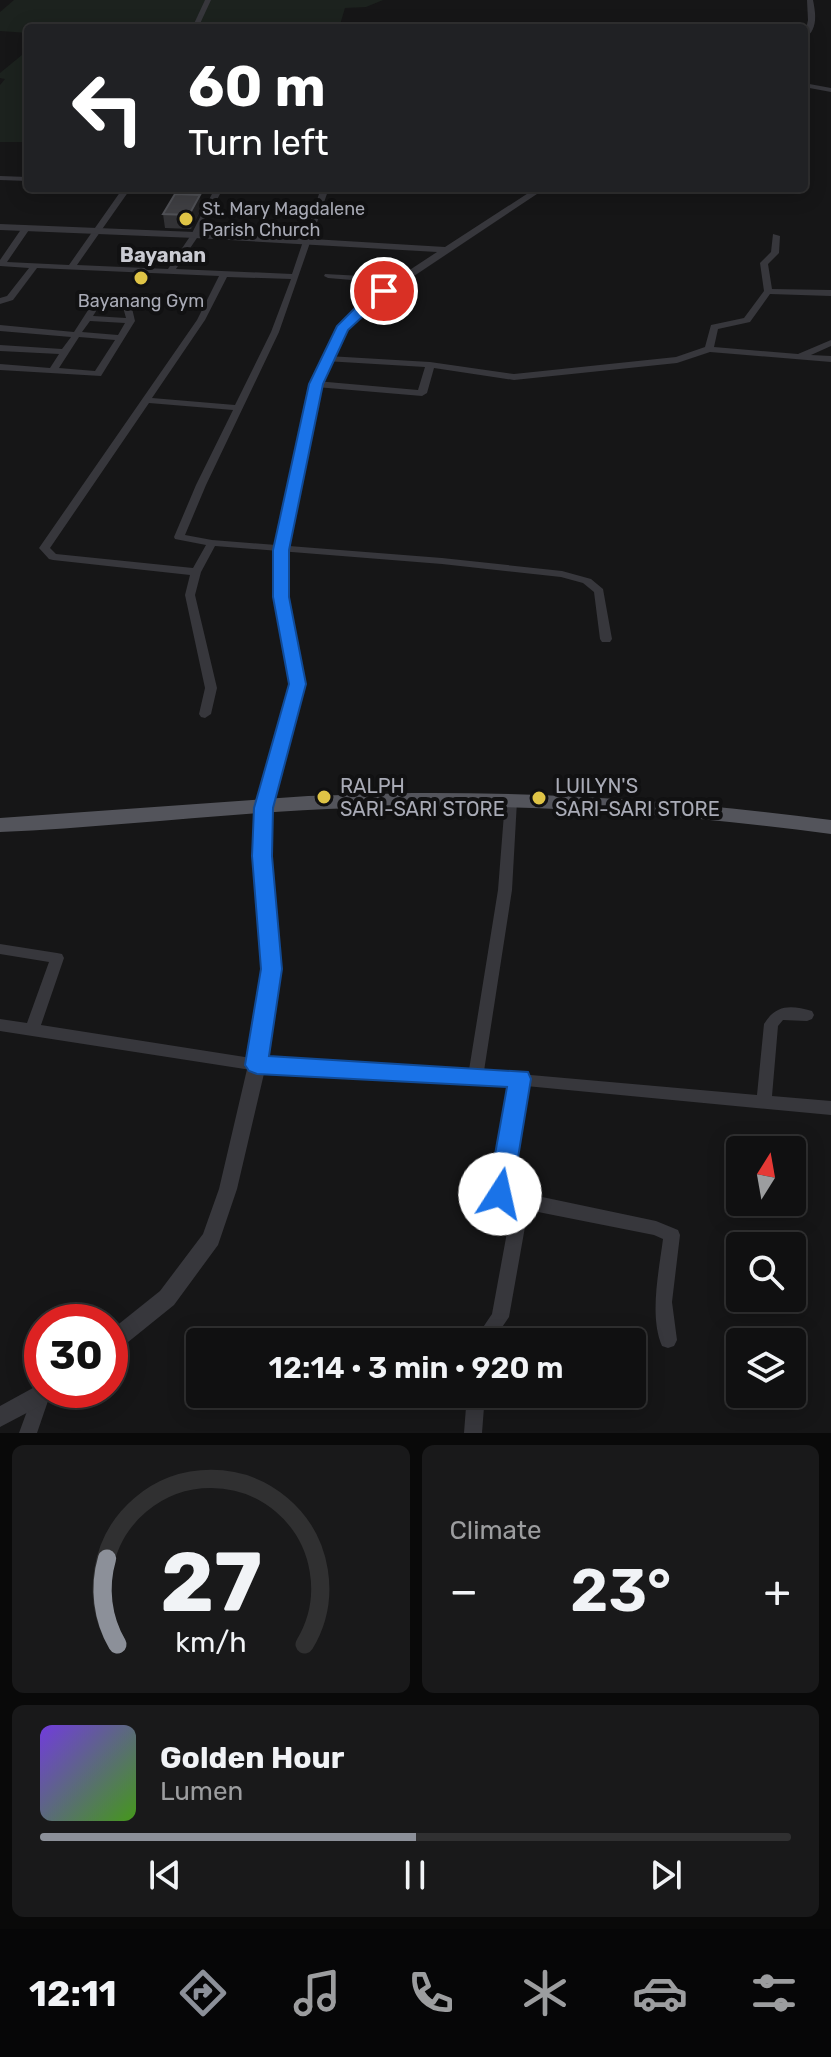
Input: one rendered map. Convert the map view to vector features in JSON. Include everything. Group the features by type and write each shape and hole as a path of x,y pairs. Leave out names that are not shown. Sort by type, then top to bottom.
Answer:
{"main road":[{"path":"0,825 350,801 511,801 658,807 831,827"}],"street":[{"path":"197,24 208,0"},
{"path":"808,34 812,21 810,0"},
{"path":"808,86 831,90"},
{"path":"0,178 24,179"},
{"path":"71,267 94,230 124,192"},
{"path":"171,271 195,235 217,192"},
{"path":"323,192 277,328 205,470 179,537 281,550 442,561 562,574 587,581 599,591 606,639"},
{"path":"128,1329 167,1298 211,1239 228,1189 257,1065 271,969 262,856 263,808 297,684 281,597 281,550 316,384 342,329 368,302 536,192"},
{"path":"0,227 444,250"},
{"path":"0,264 27,227"},
{"path":"709,349 714,327 747,320 768,291 764,263 775,253 776,236"},
{"path":"0,264 293,277"},
{"path":"0,301 10,298 35,265"},
{"path":"196,572 53,557 44,548 201,320 225,273"},
{"path":"328,276 399,281"},
{"path":"768,291 831,293"},
{"path":"0,367 98,374 131,321 127,304 95,306 53,370"},
{"path":"86,318 131,321"},
{"path":"0,328 120,338"},
{"path":"802,355 831,343"},
{"path":"0,348 65,352"},
{"path":"328,359 430,365 514,377 677,360 709,349 831,359"},
{"path":"316,384 422,393 430,365"},
{"path":"146,400 238,408"},
{"path":"205,714 211,688 199,630 190,605 196,572 212,543"},
{"path":"476,1076 505,890 511,801"},
{"path":"0,949 57,958 32,1030"},
{"path":"764,1102 771,1024 779,1014 807,1015"},
{"path":"0,1025 257,1065 520,1079 831,1108"},
{"path":"520,1079 500,1194 656,1228 672,1235 664,1302 668,1340"},
{"path":"492,1328 500,1317 521,1201"},
{"path":"0,1417 24,1405"},
{"path":"28,1433 39,1408"},
{"path":"473,1433 475,1408"}],"shaded area":[{"path":"14,0 383,0 366,7 345,8 340,24 24,24 24,33 0,31 0,12"},
{"path":"24,53 24,142 0,142 0,85 5,79 0,78 0,73"}],"building":[{"path":"175,194 200,195 189,215 163,214"}],"place":[{"name":"St. Mary Magdalene Parish Church","path":"186,219"},
{"name":"Bayanang Gym","path":"141,278"},
{"name":"RALPH SARI-SARI STORE","path":"324,797"},
{"name":"LUILYN'S SARI-SARI STORE","path":"539,798"}],"district":[{"name":"Bayanan","path":"163,255"}],"route":[{"path":"384,291 368,302 342,329 316,384 281,550 281,597 297,684 263,808 261,837 271,969 257,1065 520,1079 500,1194"}]}
